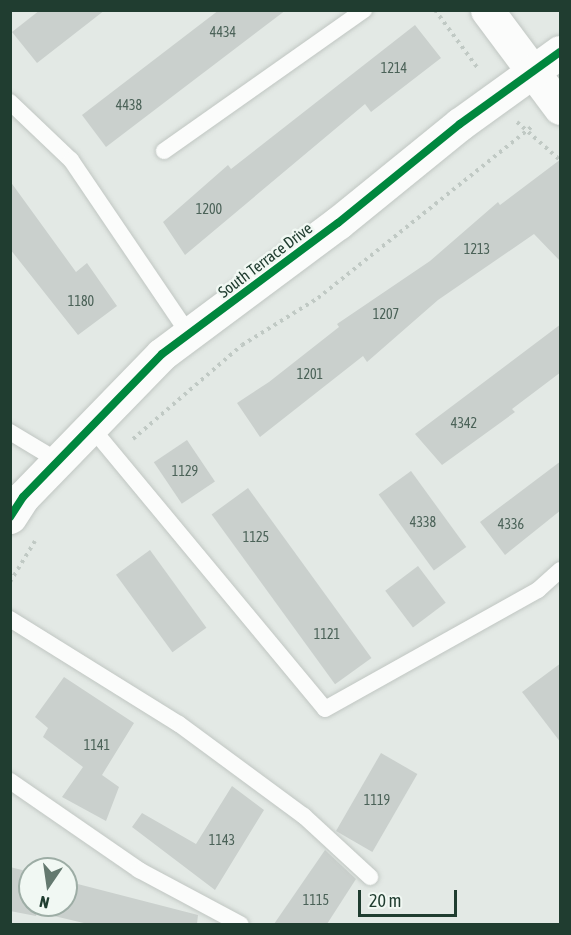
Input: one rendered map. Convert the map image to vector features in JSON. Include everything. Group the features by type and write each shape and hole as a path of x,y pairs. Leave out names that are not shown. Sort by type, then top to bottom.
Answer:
{"street":[{"path":"487,10 560,107"},
{"name":"South Terrace Drive","path":"10,517 58,461 162,354 561,52"}],"lane":[{"path":"164,150 364,10"},
{"path":"10,102 71,160 189,334"},
{"path":"91,427 325,709 538,590 561,570"},
{"path":"10,432 58,461"},
{"path":"10,619 179,724 304,816 345,850 370,877"},
{"path":"10,781 139,870 240,924"}],"path":[{"path":"115,456 242,345 318,298 515,137 560,107"},
{"path":"10,582 39,535"}],"building":[{"path":"40,10 105,10 37,63 12,32"},
{"path":"219,10 286,10 106,147 82,115"},
{"path":"415,25 441,58 371,112 365,104 185,255 163,222 228,165 231,169"},
{"path":"561,159 561,262 534,234 438,300 367,362 363,356 260,437 237,403 269,382 339,327 337,324 430,261 498,202 500,205"},
{"path":"10,181 76,272 87,263 117,306 78,335 10,249"},
{"path":"561,324 561,372 512,409 515,412 442,465 415,434"},
{"path":"187,440 215,481 182,504 154,462"},
{"path":"561,461 561,510 505,555 480,522"},
{"path":"411,471 466,547 434,571 379,495"},
{"path":"248,488 371,658 335,684 212,514"},
{"path":"150,550 206,628 172,652 116,575"},
{"path":"418,566 446,603 413,627 385,591"},
{"path":"561,663 561,743 522,692"},
{"path":"64,677 134,723 102,775 119,787 106,821 62,797 83,767 43,737 48,728 35,717"},
{"path":"381,753 417,774 372,852 336,831"},
{"path":"232,786 264,810 215,890 132,827 142,813 196,844"},
{"path":"325,850 356,879 327,924 274,924"},
{"path":"10,867 18,869 18,913 10,911"},
{"path":"78,884 198,915 197,924 88,924 58,917 78,917"}],"cycle path":[{"path":"10,517 23,497 162,354 338,223 460,124 560,52"}]}
